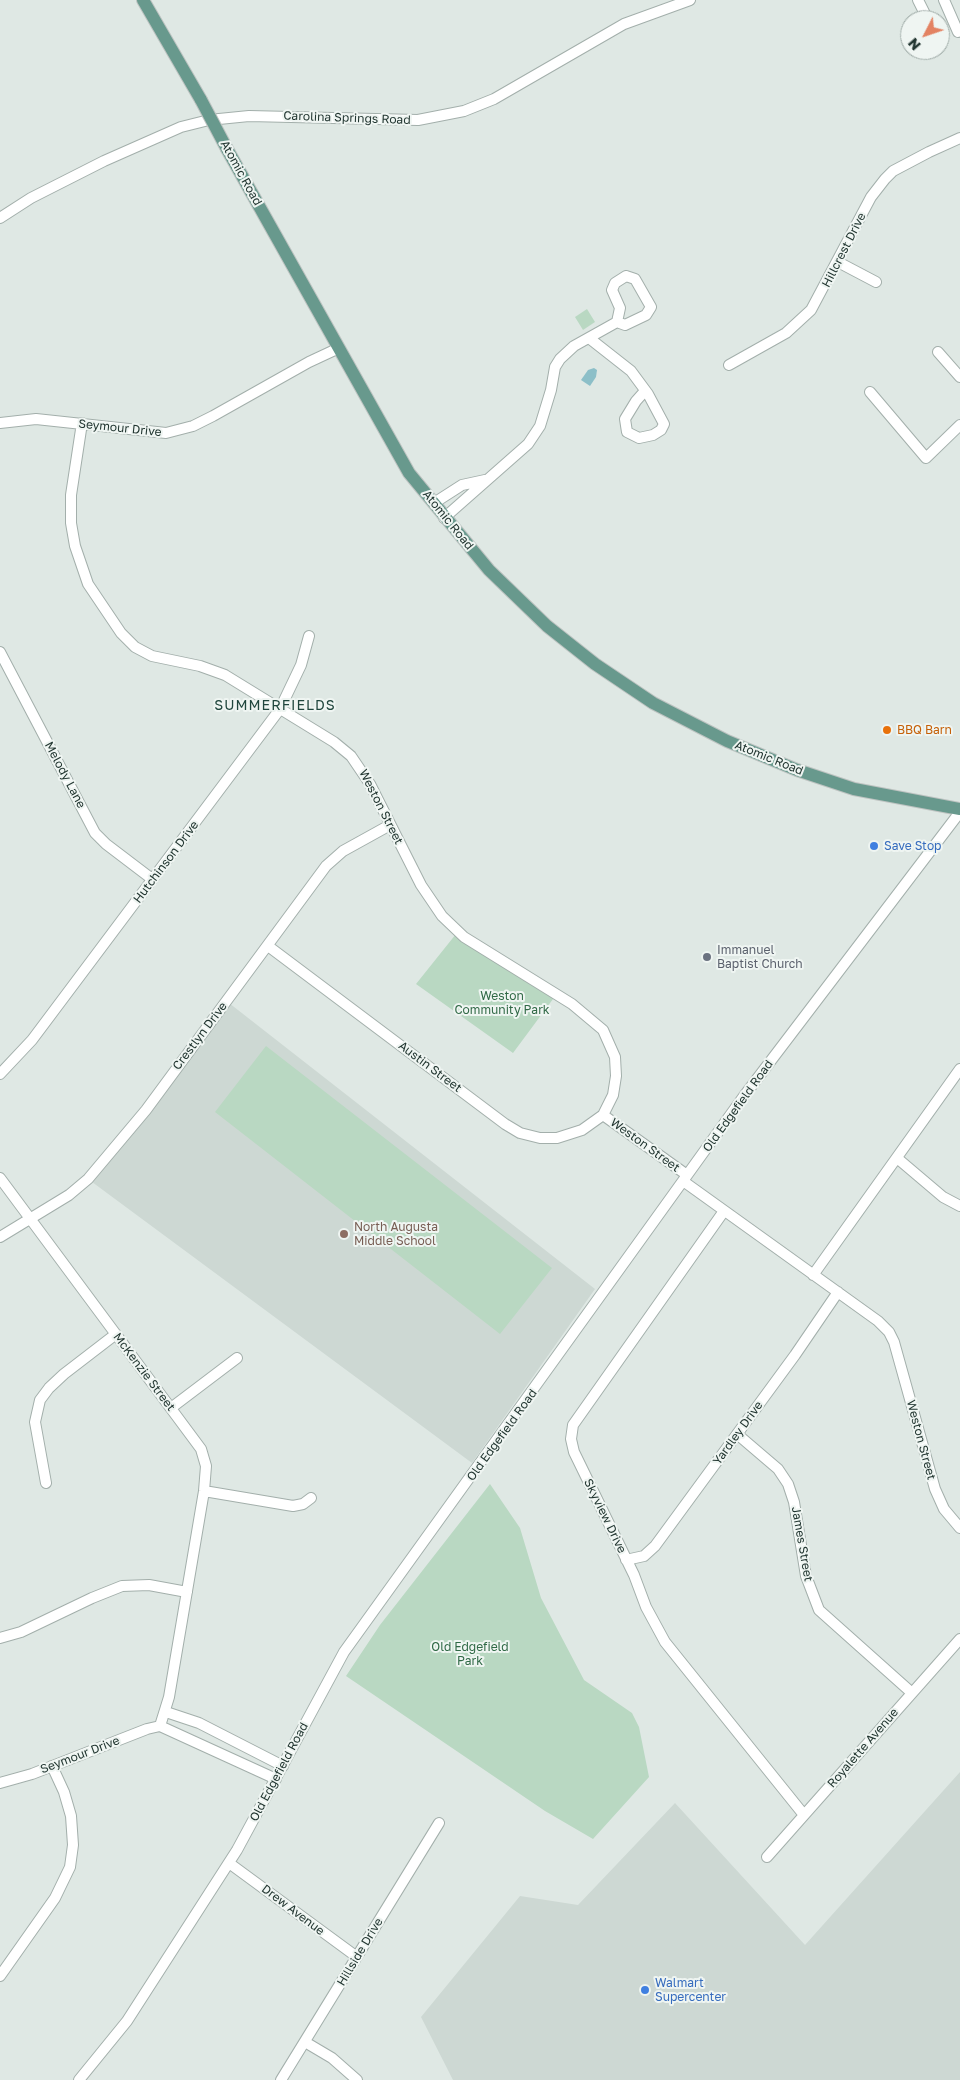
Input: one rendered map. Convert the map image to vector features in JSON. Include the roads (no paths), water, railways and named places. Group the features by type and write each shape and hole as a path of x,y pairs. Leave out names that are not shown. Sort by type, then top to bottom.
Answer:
{"main road":[{"name":"Atomic Road","path":"143,0 201,100 408,472 444,518 508,590 547,626 595,664 674,715 726,741 818,778 865,792 960,810"}],"street":[{"name":"Carolina Springs Road","path":"0,218 31,198 104,161 181,127 209,120 249,116 418,120 464,111 494,99 624,24 690,0"},
{"path":"944,0 958,32"},
{"name":"Hillcrest Drive","path":"729,365 786,333 804,319 818,301 871,197 885,179 893,172 929,152 960,138"},
{"path":"838,262 876,282"},
{"path":"444,518 528,444 542,420 551,390 555,367 566,352 617,322 620,308 612,293 613,286 626,276 633,277 650,304 650,310 646,315 625,325 617,322"},
{"path":"589,338 631,371 648,394 663,420 664,427 653,435 635,437 626,429 625,420 636,401 644,392 648,394"},
{"name":"Seymour Drive","path":"0,423 36,419 146,433 166,433 180,430 213,416 309,362 339,348"},
{"path":"938,352 960,377"},
{"path":"870,392 926,458 960,425"},
{"name":"Weston Street","path":"82,424 70,495 71,523 78,559 95,596 121,633 144,652 152,656 213,670 237,681 334,742 351,756 365,774 421,885 453,927 493,957 583,1012 603,1030 612,1048 616,1066 613,1095 603,1115 686,1178 724,1211 878,1321 889,1332 894,1342 935,1489 944,1509 960,1528"},
{"path":"434,503 457,488 488,478"},
{"name":"Hutchinson Drive","path":"0,1074 32,1040 280,709 301,664 310,636"},
{"name":"Melody Lane","path":"0,652 95,833 106,844 152,879"},
{"name":"Old Edgefield Road","path":"79,2080 127,2021 229,1863 344,1652 755,1082 960,810"},
{"name":"Crestlyn Drive","path":"0,1237 69,1195 88,1180 146,1110 326,866 343,851 390,825"},
{"name":"Austin Street","path":"268,946 505,1124 520,1133 540,1138 564,1137 590,1126 603,1115"},
{"path":"813,1275 960,1069"},
{"path":"897,1158 943,1197 960,1206"},
{"name":"McKenzie Street","path":"0,1178 204,1454 206,1466 204,1491 166,1712"},
{"name":"Skyview Drive","path":"724,1211 573,1425 571,1439 574,1452 626,1560 646,1607 665,1642 804,1815"},
{"name":"Yardley Drive","path":"626,1560 644,1556 654,1546 737,1434 838,1292"},
{"path":"46,1483 35,1422 40,1400 64,1374 116,1334"},
{"path":"171,1408 237,1358"},
{"name":"James Street","path":"737,1434 778,1469 788,1484 794,1502 806,1576 819,1610 912,1693"},
{"path":"204,1491 293,1506 303,1504 311,1498"},
{"path":"0,1638 21,1632 92,1598 122,1586 149,1585 186,1592"},
{"name":"Royalette Avenue","path":"767,1856 960,1639"},
{"path":"276,1779 160,1726 166,1712 200,1723 283,1766"},
{"name":"Seymour Drive","path":"0,1784 147,1729 160,1726"},
{"path":"0,1976 56,1898 70,1867 73,1845 71,1816 64,1792 52,1766"},
{"name":"Hillside Drive","path":"282,2080 439,1824"},
{"name":"Drew Avenue","path":"229,1863 357,1957"},
{"path":"305,2042 343,2066 357,2080"}],"water":[{"path":"594,368 597,370 596,377 590,386 581,380 588,370"}],"place":[{"name":"BBQ Barn","path":"887,730"},
{"name":"Save Stop","path":"874,846"},
{"name":"Immanuel Baptist Church","path":"707,957"},
{"name":"North Augusta Middle School","path":"344,1234"},
{"name":"Walmart Supercenter","path":"645,1990"}],"district":[{"name":"SUMMERFIELDS","path":"275,706"}],"park label":[{"name":"Weston Community Park","path":"502,1003"},
{"name":"Old Edgefield Park","path":"470,1654"}]}
